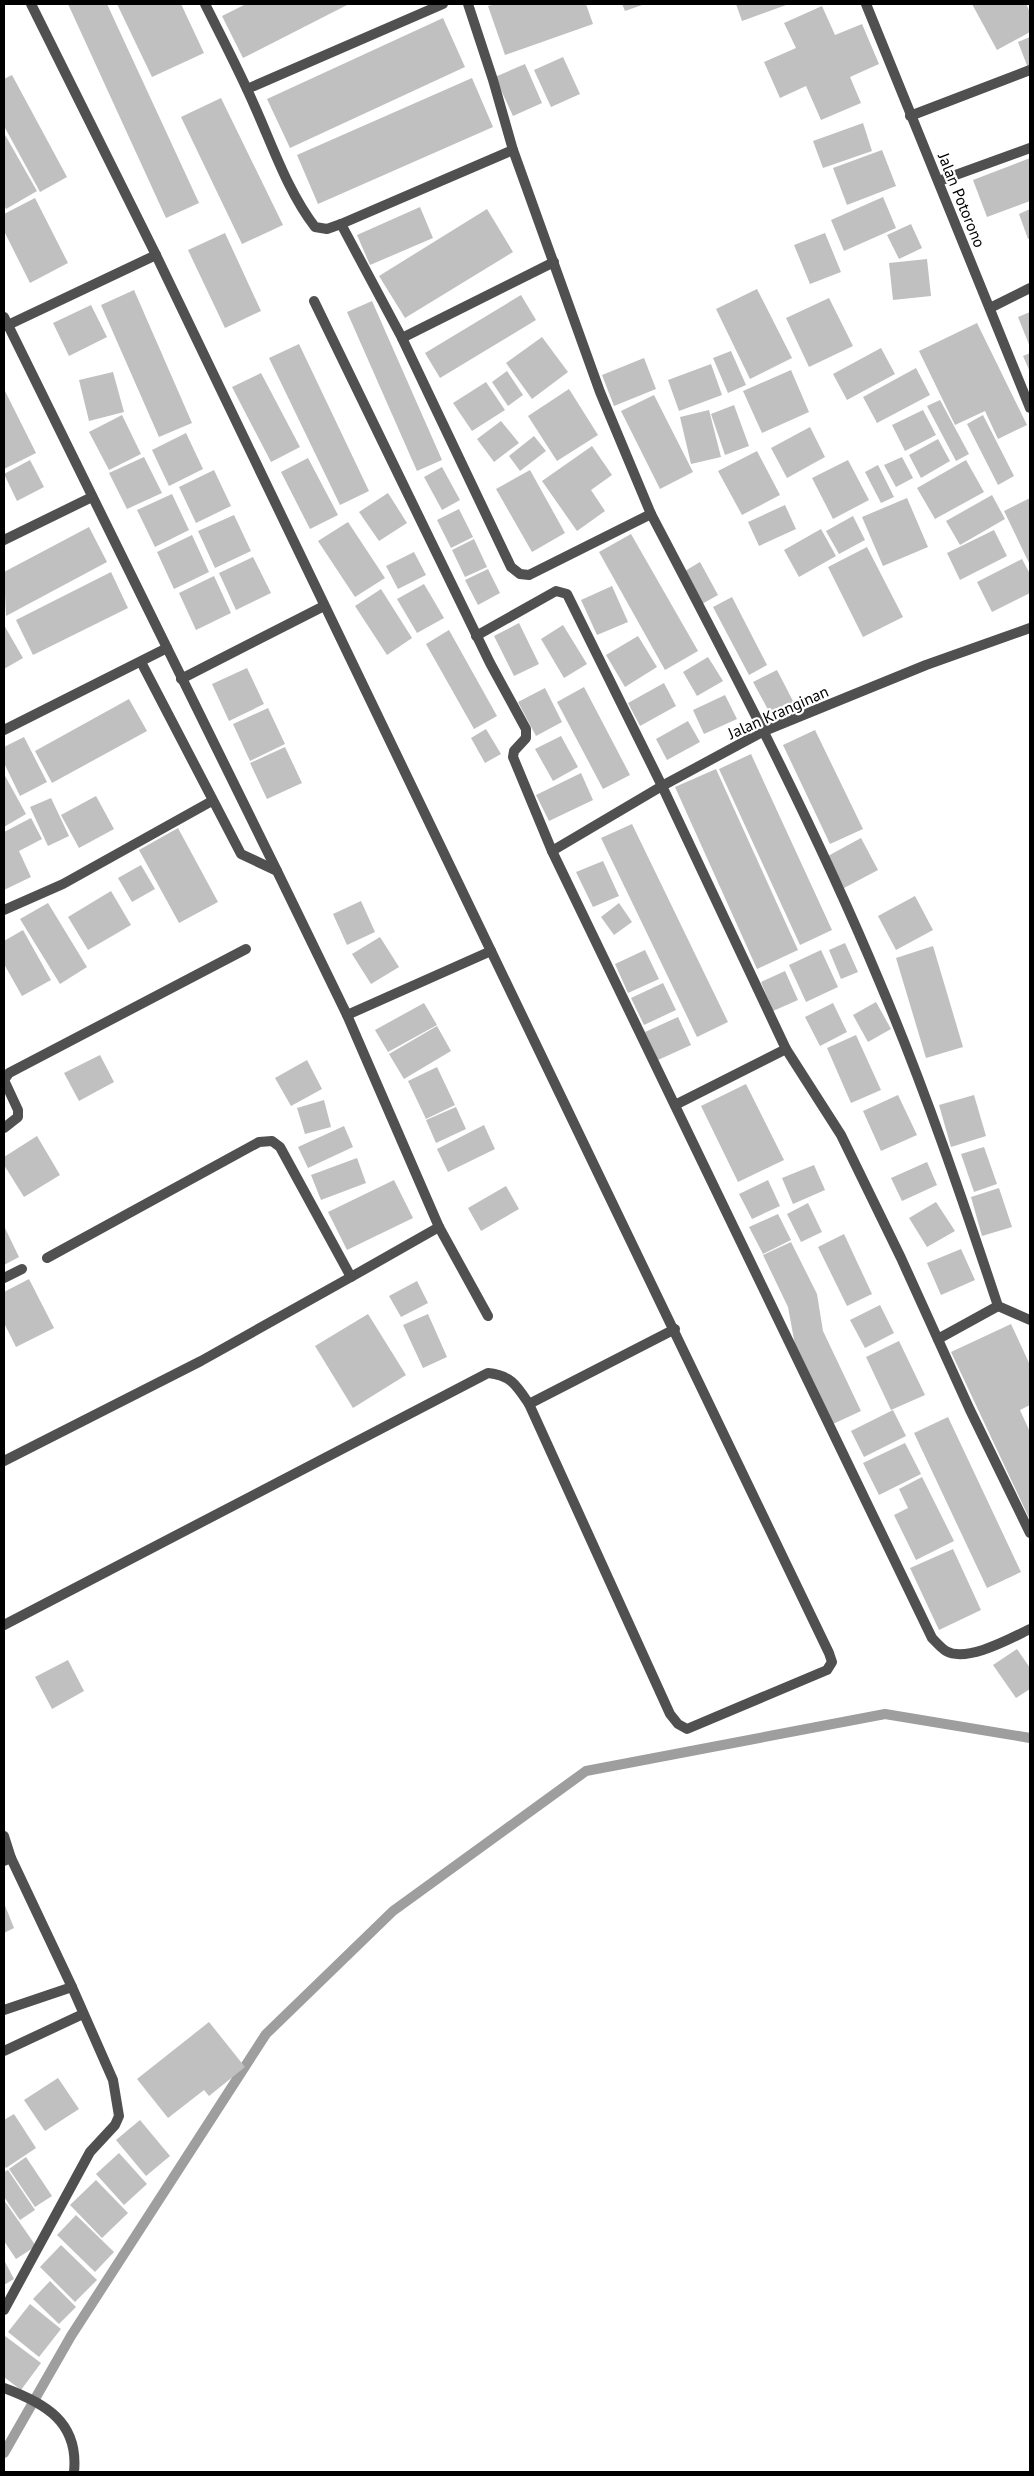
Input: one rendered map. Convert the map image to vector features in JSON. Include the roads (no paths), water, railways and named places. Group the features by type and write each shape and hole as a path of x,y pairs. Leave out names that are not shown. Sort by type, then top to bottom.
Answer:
{"street":[{"path":"4,1625 488,1373 503,1374 514,1382 529,1404 670,1714 678,1724 687,1729 828,1670 832,1662 830,1653 156,255 31,4"},
{"path":"205,4 247,89 283,170 307,216 315,227 327,228 341,224 513,150"},
{"path":"247,89 443,4"},
{"path":"468,4 493,80 513,150 600,392 651,514 810,825 880,984 927,1103 998,1306 1030,1320"},
{"name":"Jalan Potorono","path":"866,4 1030,408"},
{"path":"910,116 1030,70"},
{"path":"939,181 1030,148"},
{"path":"341,224 402,338 510,568 520,574 529,575 651,514"},
{"path":"156,255 6,321 347,1015 439,1227 488,1316"},
{"path":"402,338 554,262"},
{"path":"990,308 1030,288"},
{"path":"314,302 476,636 526,729 526,738 512,757 552,851 674,1105 708,1169 802,1372 893,1553 932,1638 947,1652 958,1654 980,1651 1030,1629"},
{"path":"4,540 92,496"},
{"path":"476,636 556,591 567,594 662,786 786,1049 841,1135 1030,1533"},
{"path":"182,679 324,606"},
{"name":"Jalan Kranginan","path":"552,851 662,786 764,732 926,665 1030,628"},
{"path":"4,730 167,648"},
{"path":"140,662 241,854 277,870"},
{"path":"4,910 63,884 212,801"},
{"path":"4,1128 18,1117 4,1080 9,1073 246,949"},
{"path":"347,1015 491,952"},
{"path":"674,1105 786,1049"},
{"path":"47,1258 259,1142 272,1141 280,1147 351,1277"},
{"path":"4,1461 201,1361 439,1227"},
{"path":"4,1278 22,1269"},
{"path":"938,1339 998,1306"},
{"path":"529,1404 674,1329"},
{"path":"4,1836 7,1859 72,1987 113,2080 119,2116 115,2125 90,2152 4,2310"},
{"path":"4,2010 72,1987"},
{"path":"4,2051 83,2014"},
{"path":"4,2388 22,2395 50,2411 64,2424 71,2442 74,2472"}],"waterway":[{"path":"4,2453 71,2336 266,2034 393,1911 586,1771 885,1714 1030,1738"}]}
